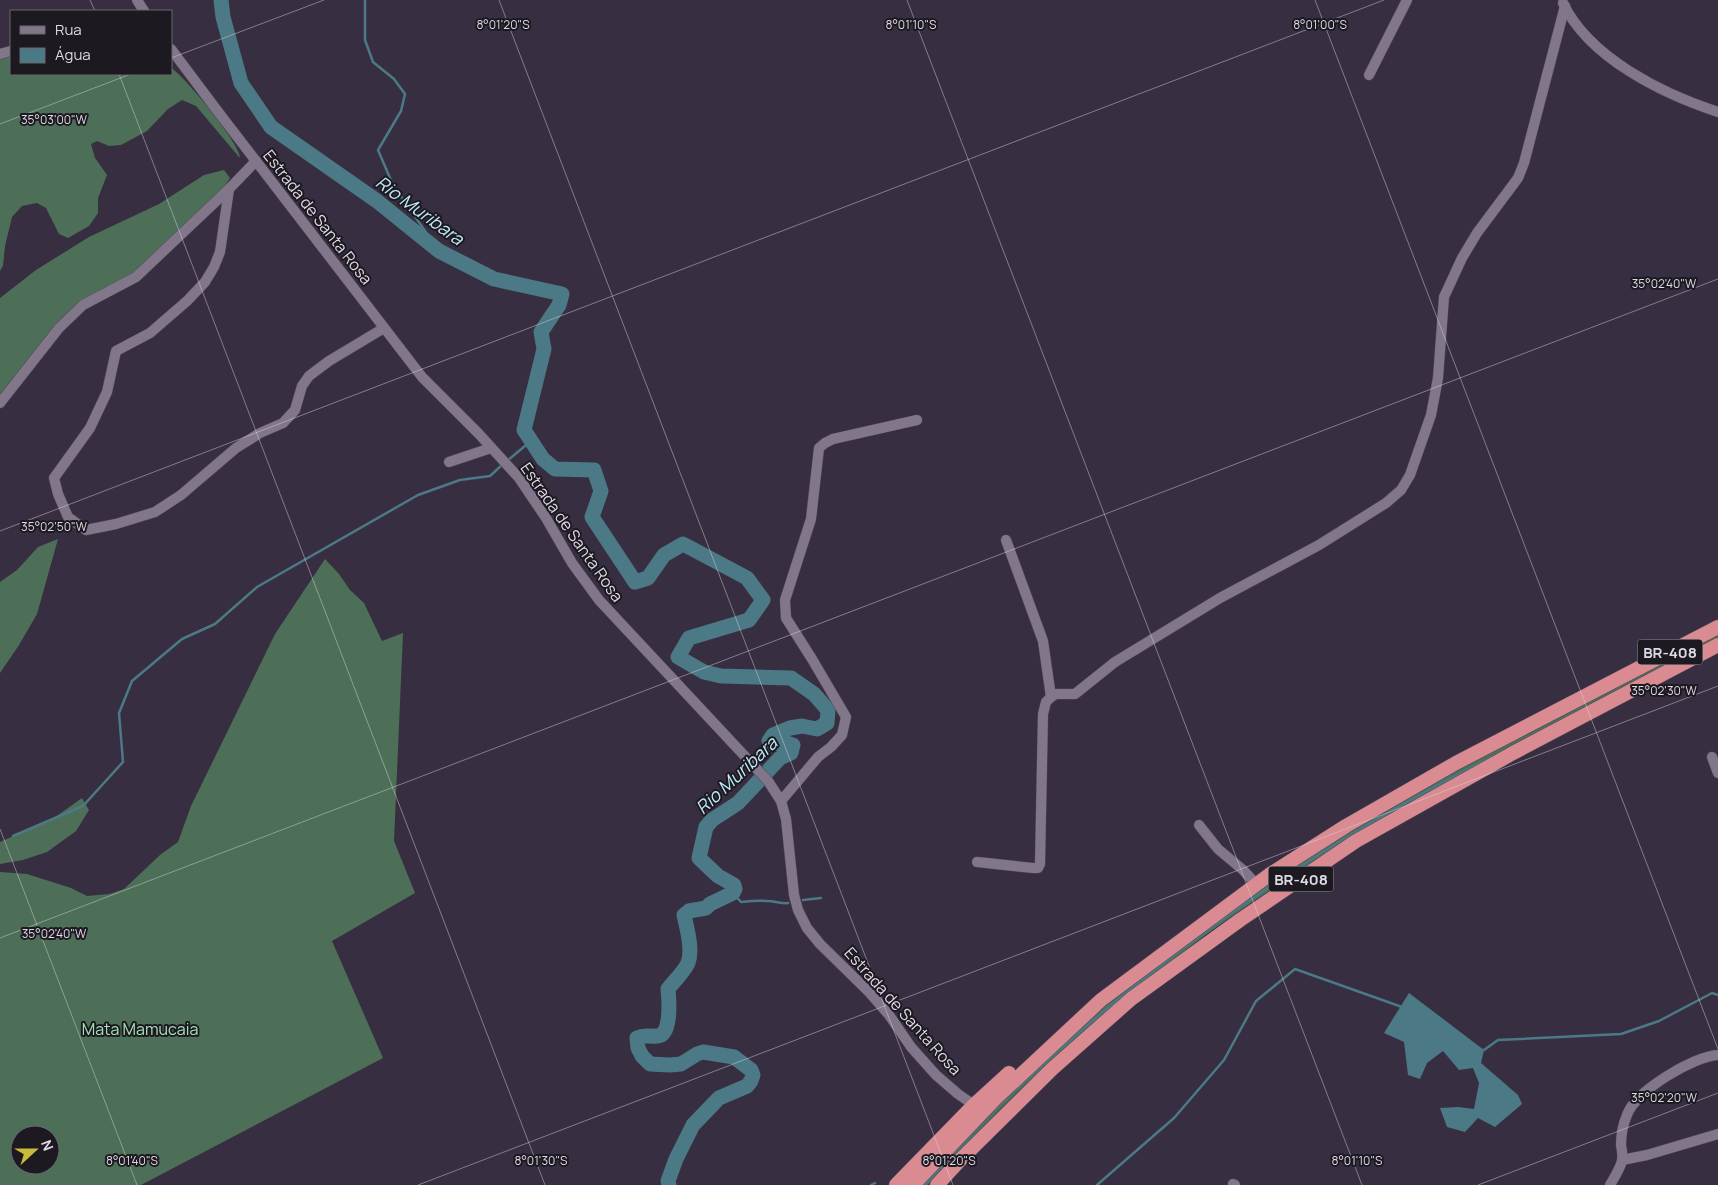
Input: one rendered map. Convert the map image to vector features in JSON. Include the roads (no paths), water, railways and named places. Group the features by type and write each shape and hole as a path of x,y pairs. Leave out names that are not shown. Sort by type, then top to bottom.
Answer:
{"highway":[{"path":"1621,677 1718,620"},
{"name":"BR-408","path":"913,1185 996,1098 1100,1000 1256,884 1346,826 1456,763 1718,627"},
{"name":"BR-408","path":"937,1185 1052,1070 1131,999 1240,920 1365,836 1512,753 1718,645"},
{"path":"896,1185 974,1105 1041,1043 1126,971 1160,946 1188,933"}],"street":[{"path":"1369,75 1407,0"},
{"path":"1563,3 1583,32 1604,52 1633,74 1658,89 1718,112"},
{"path":"977,862 1033,868 1038,868 1040,864 1043,714 1046,702 1051,696 1056,694 1075,694 1115,662 1220,598 1319,545 1386,504 1401,490 1410,475 1430,415 1438,378 1444,297 1462,258 1477,233 1518,178 1524,162 1563,3"},
{"name":"Estrada de Santa Rosa","path":"173,54 422,377 519,478 546,518 572,563 599,600 768,781 781,801 786,820 794,895 798,910 807,928 820,944 869,992 889,1015 911,1047 936,1075 974,1105"},
{"path":"0,404 59,328 83,305 136,277 256,161"},
{"path":"229,189 220,252 205,282 187,301 150,333 116,351 107,392 90,428 54,478 58,494 68,517 86,530 116,524 155,512 181,495 236,448 260,433 283,423 295,410 302,386 309,376 329,361 384,328"},
{"path":"781,801 813,762 842,735 846,717 786,618 784,609 785,600 811,519 819,448 833,439 917,420"},
{"path":"449,462 491,448"},
{"path":"1006,540 1043,641 1051,696"},
{"path":"1712,757 1718,774"},
{"path":"1199,825 1218,849 1256,884"},
{"path":"1610,1185 1622,1160 1621,1143 1628,1112 1642,1094 1691,1062 1710,1055 1718,1055"},
{"path":"1622,1160 1647,1155 1718,1134"}],"water":[{"path":"1409,993 1484,1050 1481,1063 1518,1095 1522,1104 1495,1127 1478,1118 1465,1132 1447,1127 1440,1108 1458,1107 1474,1109 1479,1083 1473,1068 1459,1070 1443,1051 1427,1063 1420,1079 1408,1075 1404,1042 1384,1033"}],"waterway":[{"name":"Rio Muribara","path":"221,0 223,17 241,83 271,127 377,201 439,251 494,279 562,294 559,305 541,332 544,349 524,430 543,459 555,469 594,470 601,491 592,517 635,582 648,578 664,555 683,544 747,578 763,600 749,620 689,638 678,657 704,672 721,676 791,678 814,694 828,710 827,723 817,729 802,726 790,728 773,735 769,741 771,744 784,742 793,745 791,753 780,758 738,803 712,820 706,827 699,858 718,876 734,885 735,889 733,893 710,904 706,908 689,911 684,915 690,952 688,963 684,970 668,989 669,1016 665,1030 657,1036 637,1038 638,1048 642,1056 650,1064 681,1064 703,1052 734,1057 751,1070 753,1075 747,1086 719,1098 693,1125 676,1159 668,1181 669,1185"},
{"path":"365,0 365,40 373,62 394,79 405,94 401,111 378,150 393,185 439,251"},
{"path":"507,461 531,441"},
{"path":"13,836 83,806 123,762 119,713 132,681 182,639 215,624 257,587 418,495 460,480 490,476 503,464"},
{"path":"924,1185 1013,1092 1068,1042 1182,950 1241,906 1302,865 1429,790 1494,756"},
{"path":"733,893 741,902 770,901 788,903"},
{"path":"803,900 821,898"},
{"path":"1097,1185 1174,1118 1224,1060 1256,1001 1295,969 1402,1007"},
{"path":"1480,1050 1484,1050 1498,1040 1621,1034 1659,1021 1712,993 1718,995"},
{"path":"871,1185 875,1183"}],"park label":[{"name":"Mata Mamucaia","path":"140,1029"}]}
